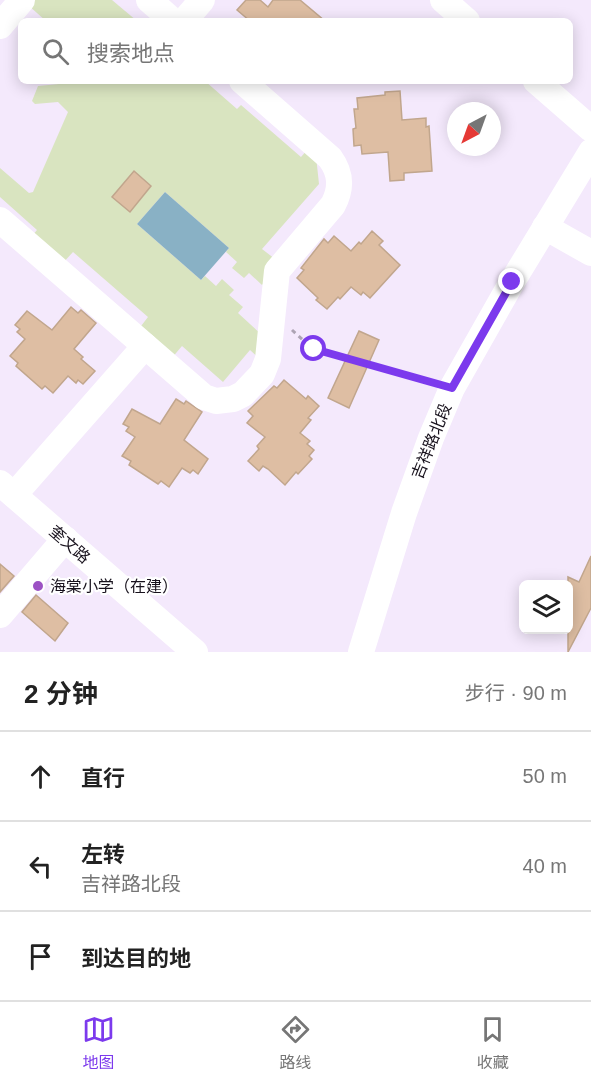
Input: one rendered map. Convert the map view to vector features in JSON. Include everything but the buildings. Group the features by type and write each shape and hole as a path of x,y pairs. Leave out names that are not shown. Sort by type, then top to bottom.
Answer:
{"street":[{"path":"0,26 22,0"},
{"path":"148,0 169,18"},
{"path":"187,18 202,0"},
{"path":"443,0 464,18"},
{"path":"0,220 204,397 216,400 233,399 248,390 265,369 277,271 333,205 338,195 339,182 337,170 330,158 245,84"},
{"path":"539,84 591,129"},
{"name":"吉祥路北段","path":"361,652 404,513 452,388 512,282 591,152"},
{"path":"545,227 591,253"},
{"path":"7,489 145,346"},
{"name":"奎文路","path":"7,489 195,652"},
{"path":"0,615 65,539"}],"path":[{"path":"272,313 314,349 452,388"}],"green space":[{"path":"33,0 112,0 133,18 43,18 28,5"},
{"path":"208,84 237,109 241,105 301,157 308,149 316,156 319,184 262,249 275,259 262,285 249,273 244,278 232,268 237,262 226,252 229,248 165,192 137,224 201,280 205,276 216,286 222,279 234,290 229,295 243,307 238,313 262,335 260,359 250,350 223,382 182,346 171,359 138,330 148,317 73,252 62,264 31,237 37,230 0,197 0,168 29,193 33,192 68,112 58,102 35,104 32,101 38,86"}],"water":[{"path":"165,192 229,248 201,280 137,224"}],"place":[{"name":"海棠小学（在建）","path":"38,586"}],"route":[{"path":"314,349 452,388 512,282"}]}
